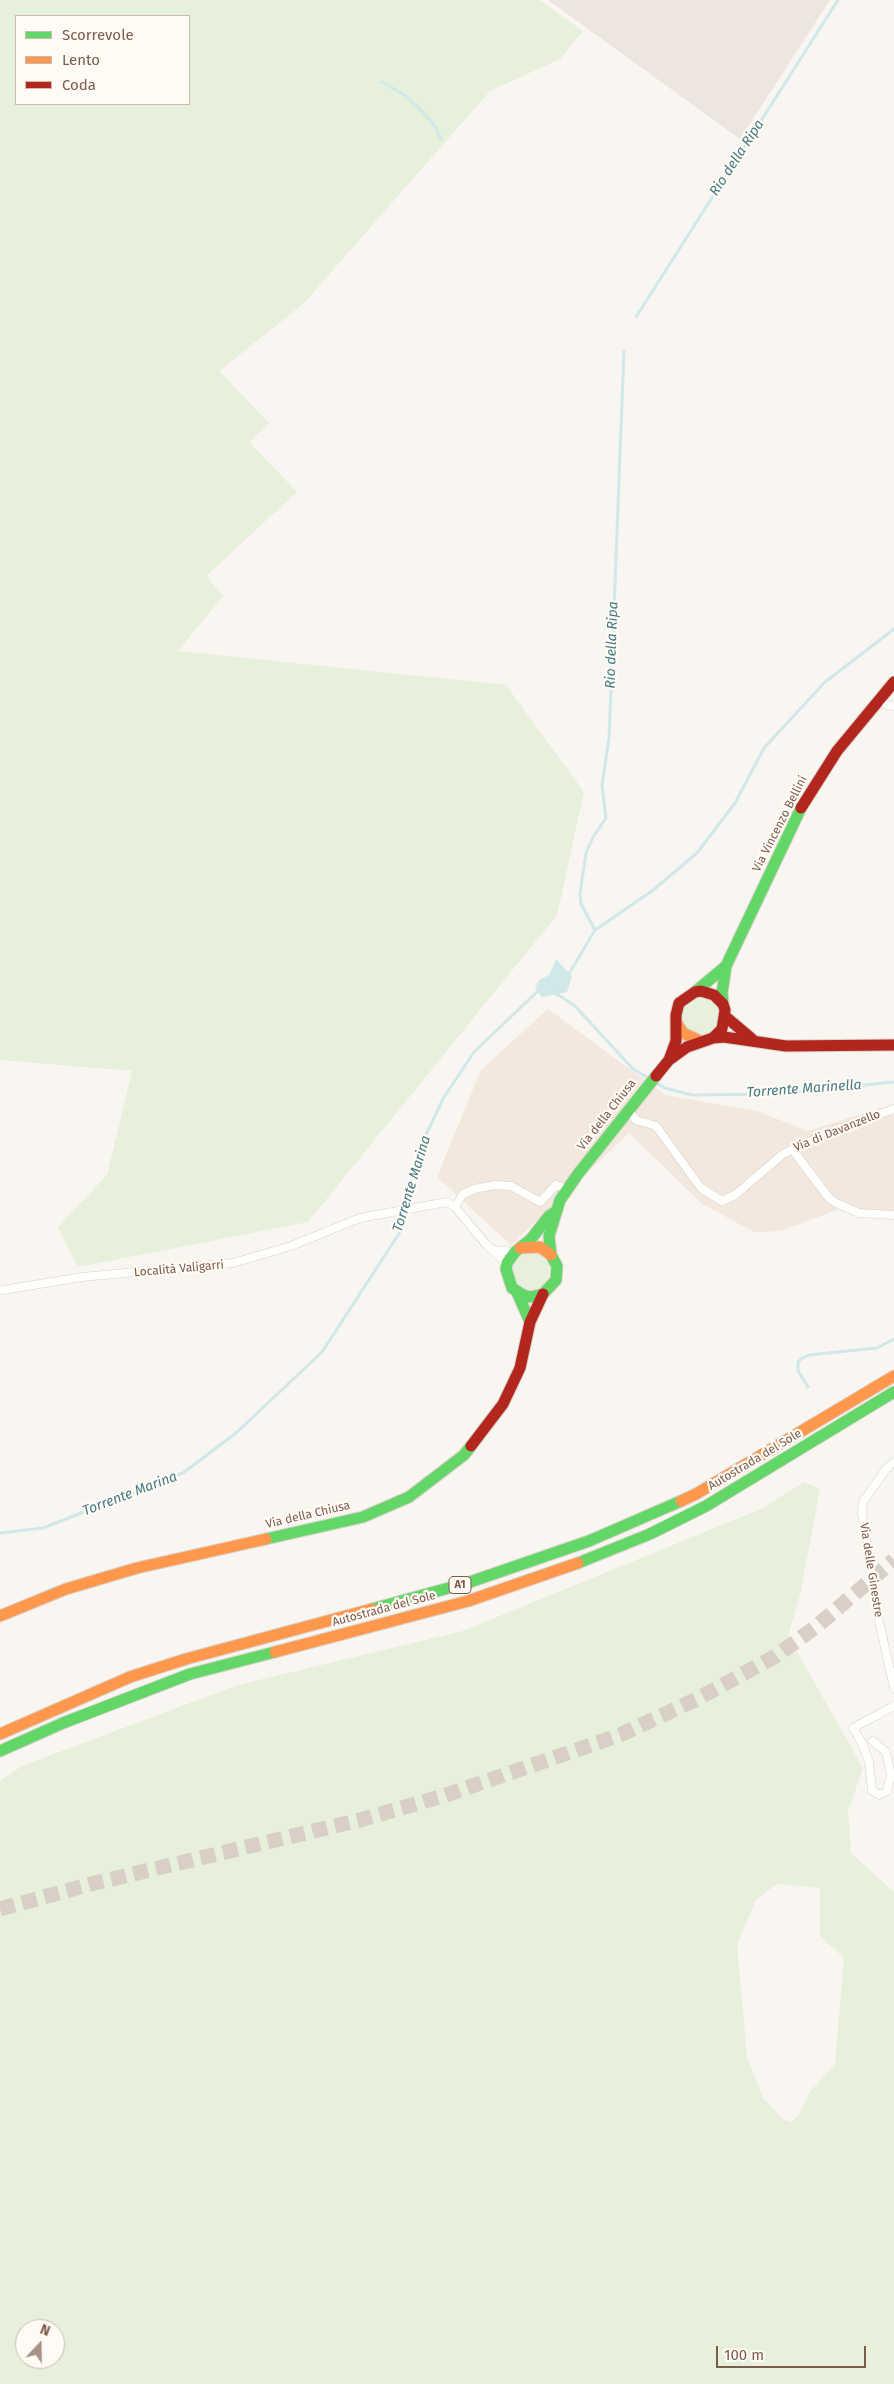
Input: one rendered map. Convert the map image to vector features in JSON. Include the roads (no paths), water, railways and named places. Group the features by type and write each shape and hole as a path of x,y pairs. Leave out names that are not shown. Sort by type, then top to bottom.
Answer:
{"main road":[{"name":"Via Vincenzo Bellini","path":"723,1004 722,992 726,966 808,795 846,738 894,682"},
{"name":"Via Vincenzo Bellini","path":"695,992 708,984 726,966"},
{"path":"695,992 708,992 723,1004 726,1017 722,1029 713,1038"},
{"name":"Via della Chiusa","path":"666,1063 676,1041 679,1003 683,998 695,992"},
{"path":"726,1017 739,1030 756,1041"},
{"path":"676,1022 682,1033 688,1038 700,1041"},
{"name":"Via della Chiusa","path":"506,1269 508,1263 518,1250 554,1212 567,1189 642,1092 666,1063 687,1047 700,1041 724,1036 795,1046 894,1045"},
{"name":"Via della Chiusa","path":"0,1616 66,1589 138,1568 363,1517 409,1497 428,1484 464,1455 494,1417 510,1391 520,1368 530,1322 543,1294 556,1280 557,1266 551,1254 549,1236 554,1212"},
{"path":"518,1250 527,1246 540,1247 551,1254"},
{"path":"506,1269 509,1282 517,1292 530,1322"},
{"path":"517,1292 530,1296 543,1294"},
{"name":"Autostrada del Sole","path":"1,1734 130,1677 186,1659 467,1583 589,1541 696,1494 894,1376"},
{"name":"Autostrada del Sole","path":"4,1749 127,1697 190,1674 468,1601 588,1560 650,1534 706,1506 894,1392"}],"street":[{"path":"879,698 887,705 894,706"},
{"name":"Via di Davanzello","path":"628,1110 636,1120 656,1126 701,1188 722,1201 735,1195 769,1164 792,1149 827,1133 894,1109"},
{"path":"792,1149 829,1198 836,1203 858,1213 894,1215"},
{"path":"506,1269 503,1260 485,1243 455,1207 463,1194 474,1189 495,1185 511,1186 540,1202 554,1186 558,1185 567,1189"},
{"name":"Località Valigarri","path":"4,1290 82,1277 233,1263 292,1246 360,1218 440,1202 447,1202 455,1207"},
{"path":"494,1250 518,1250"},
{"name":"Via delle Ginestre","path":"894,1462 886,1469 863,1502 862,1514 879,1621 894,1688"},
{"path":"873,1741 886,1752 891,1775 886,1791 879,1795 872,1790 870,1762 862,1743 852,1728 894,1706"}],"water":[{"path":"556,959 572,976 567,992 542,997 535,989 539,980 549,975"}],"waterway":[{"name":"Rio della Ripa","path":"636,317 838,0"},
{"path":"382,82 403,94 420,109 435,126 441,139"},
{"name":"Rio della Ripa","path":"595,930 581,904 580,894 586,853 593,837 606,818 602,785 609,738 624,351"},
{"name":"Torrente Marina","path":"565,975 570,972 595,930 652,891 697,853 735,803 764,748 825,682 894,629"},
{"name":"Torrente Marina","path":"0,1533 43,1528 183,1473 236,1433 322,1352 402,1229 420,1147 444,1097 474,1052 540,989"},
{"name":"Torrente Marinella","path":"555,993 574,1005 633,1069 650,1079"},
{"name":"Torrente Marinella","path":"655,1082 665,1088 692,1095 778,1094 894,1082"},
{"path":"808,1387 798,1371 798,1362 801,1359 809,1355 877,1348 894,1339"}],"tunnel":[{"path":"0,1909 95,1883 360,1820 443,1796 620,1735 697,1699 776,1656 817,1626 894,1560"}]}
